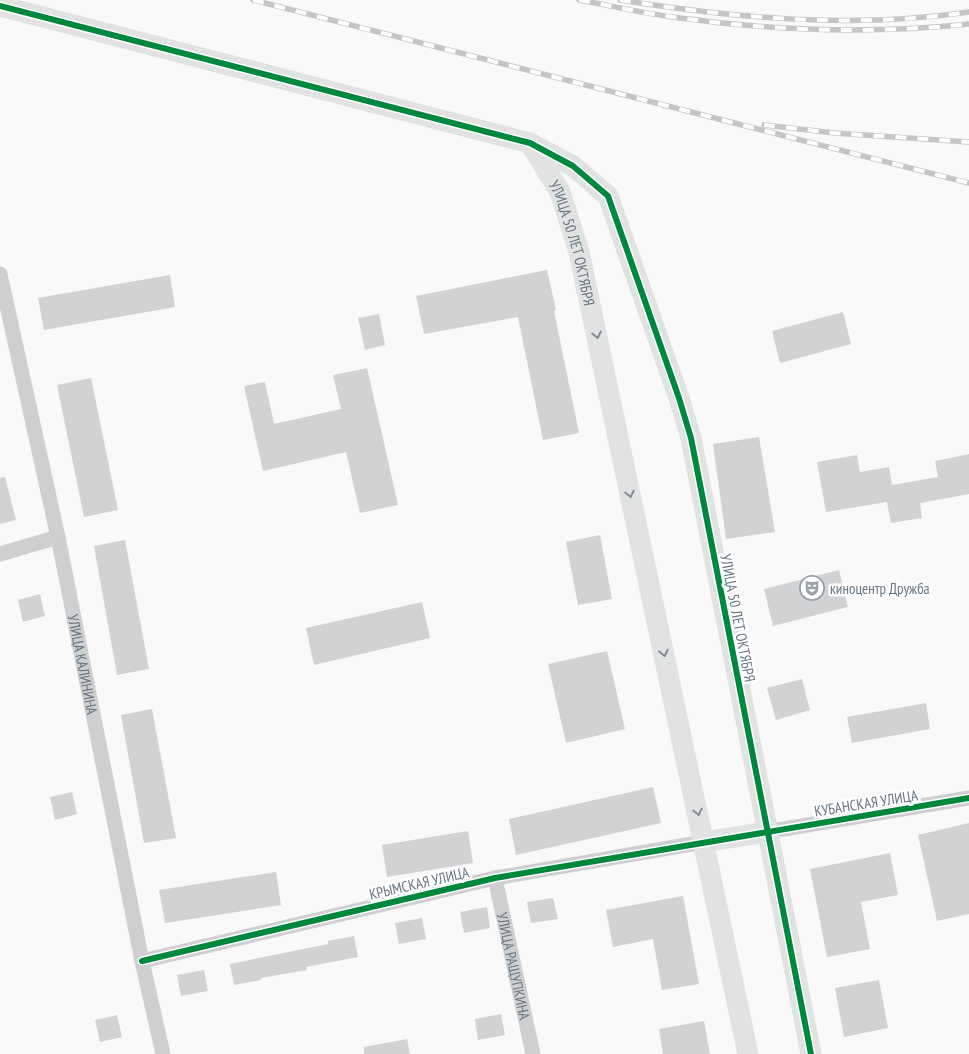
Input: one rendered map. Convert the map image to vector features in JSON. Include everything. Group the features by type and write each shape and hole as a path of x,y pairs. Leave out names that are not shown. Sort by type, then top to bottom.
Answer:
{"street":[{"path":"0,6 530,143"},
{"name":"УЛИЦА 50 ЛЕТ ОКТЯБРЯ","path":"530,143 573,166 608,196 679,398 691,438 766,832 811,1054"},
{"name":"УЛИЦА 50 ЛЕТ ОКТЯБРЯ","path":"530,143 560,192 579,252 748,1054"},
{"name":"УЛИЦА КАЛИНИНА","path":"0,274 58,537 142,961 163,1054"},
{"path":"0,554 58,537"},
{"name":"КУБАНСКАЯ УЛИЦА","path":"766,832 969,798"},
{"path":"704,842 766,832"},
{"name":"КРЫМСКАЯ УЛИЦА","path":"142,961 495,878 704,842"},
{"name":"УЛИЦА РАЩУПКИНА","path":"495,878 533,1054"}],"building":[{"path":"547,270 579,433 543,440 518,317 424,334 416,296"},
{"path":"170,275 175,307 44,330 38,298"},
{"path":"843,312 851,344 780,363 772,331"},
{"path":"379,314 385,345 365,350 358,318"},
{"path":"367,368 398,505 360,513 346,452 263,471 244,386 265,382 274,424 341,409 333,375"},
{"path":"91,378 118,510 84,517 57,385"},
{"path":"759,437 775,532 726,539 713,444"},
{"path":"969,454 969,494 920,503 922,518 891,523 887,502 826,512 817,462 857,455 860,472 889,467 892,485 938,477 935,461"},
{"path":"5,477 16,520 0,524 0,478"},
{"path":"600,535 612,599 578,605 566,542"},
{"path":"125,540 149,669 117,675 94,546"},
{"path":"839,570 848,607 773,626 764,589"},
{"path":"40,594 45,616 23,622 18,600"},
{"path":"422,602 430,638 314,665 306,628"},
{"path":"607,651 625,729 566,743 548,664"},
{"path":"802,679 810,710 776,720 767,688"},
{"path":"926,703 930,729 852,743 847,717"},
{"path":"152,709 176,838 144,843 121,715"},
{"path":"653,787 661,823 516,855 509,819"},
{"path":"72,792 77,814 55,820 50,797"},
{"path":"969,823 969,914 937,921 918,835"},
{"path":"468,831 473,863 387,877 382,845"},
{"path":"890,853 898,895 861,902 870,949 827,957 810,869"},
{"path":"276,872 281,905 165,923 159,890"},
{"path":"683,896 699,984 662,990 653,939 613,947 606,910"},
{"path":"553,898 558,919 531,923 527,902"},
{"path":"487,907 490,928 464,933 460,912"},
{"path":"422,918 426,939 399,944 395,923"},
{"path":"354,936 358,957 306,967 307,970 234,985 230,964 328,944 328,941"},
{"path":"204,970 208,991 181,996 177,975"},
{"path":"879,980 888,1028 844,1037 835,988"},
{"path":"501,1014 505,1035 478,1040 475,1019"},
{"path":"117,1015 122,1037 100,1042 95,1020"},
{"path":"704,1021 710,1054 663,1054 659,1029"},
{"path":"407,1039 410,1054 364,1054 364,1047"}],"railway":[{"path":"253,0 969,183"},
{"path":"579,0 667,16 752,26 861,30 969,24"},
{"path":"620,0 707,12 794,19 882,20 969,12"},
{"path":"764,125 834,133 969,142"}],"cycle path":[{"path":"0,6 530,143 573,166 608,196 679,398 691,438 811,1054"},
{"path":"142,961 495,878 969,798"}],"place":[{"name":"киноцентр Дружба","path":"812,588"}]}
